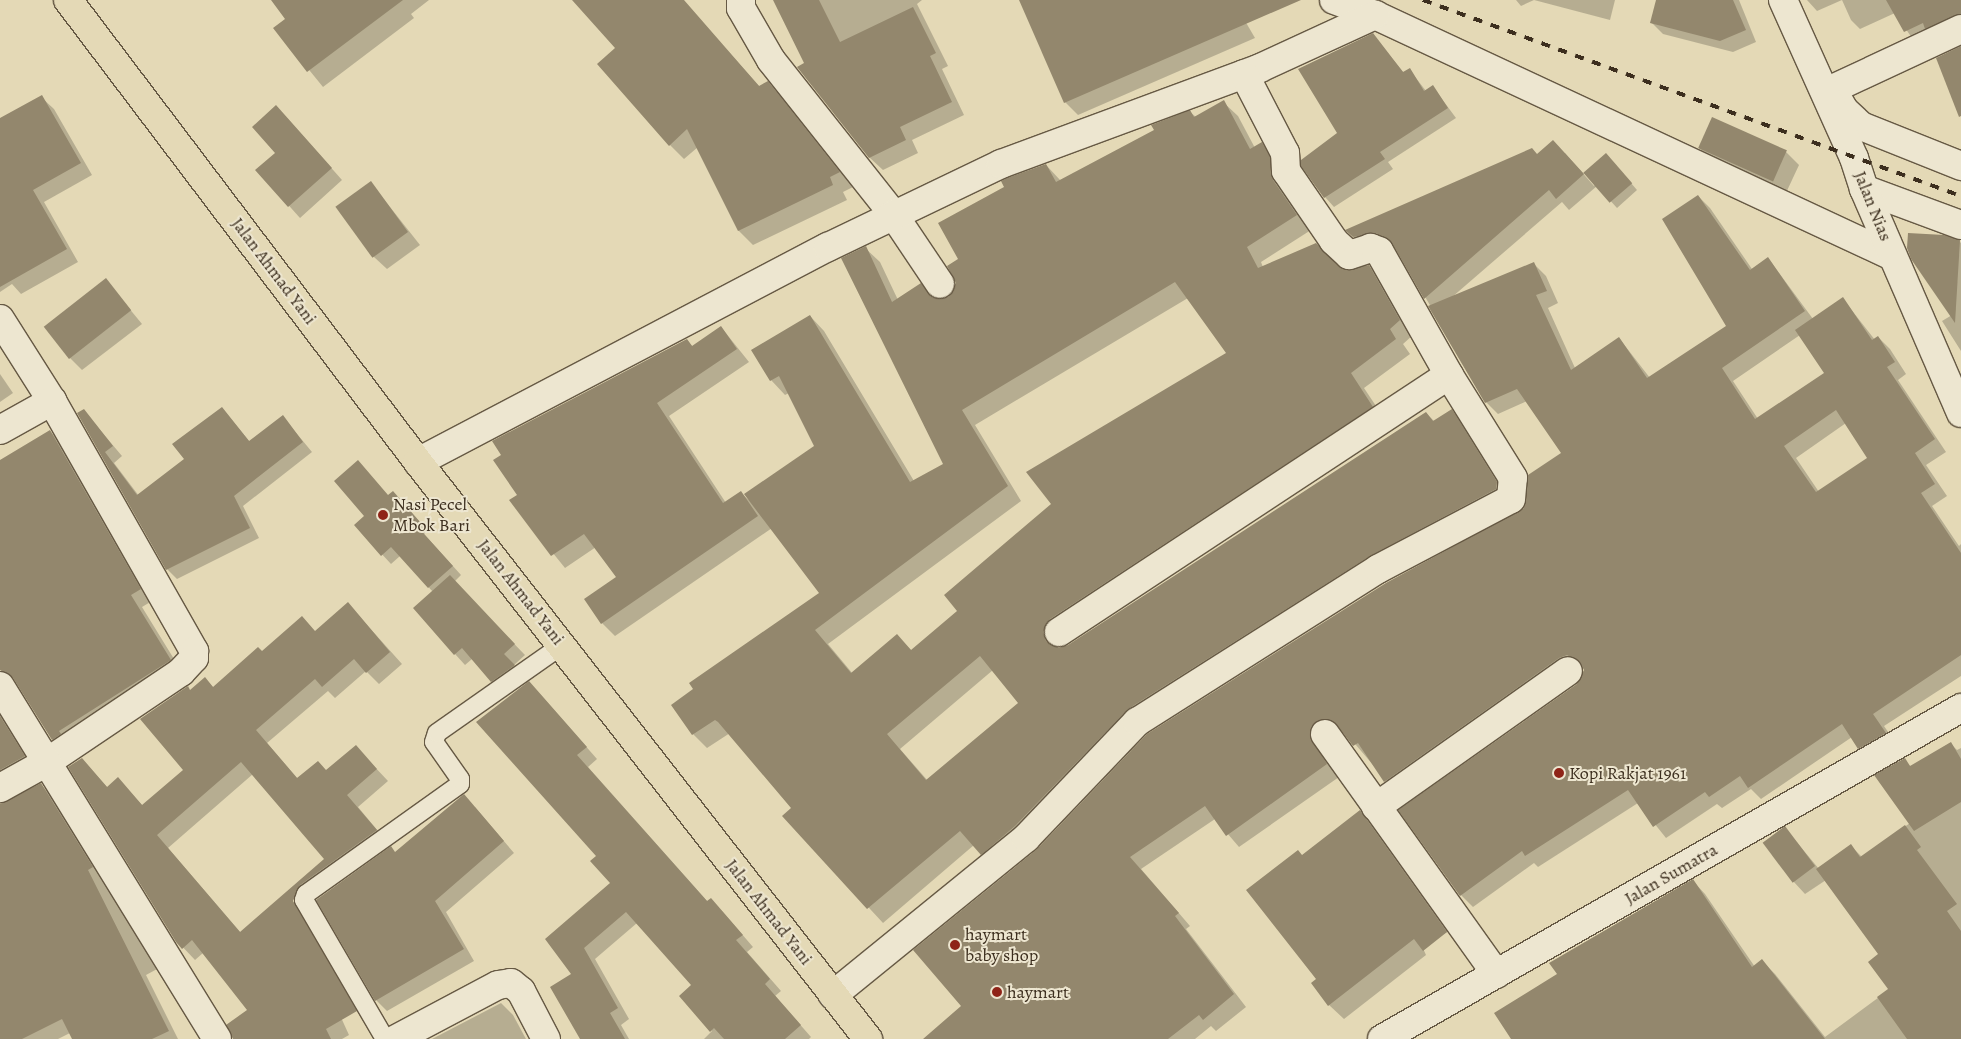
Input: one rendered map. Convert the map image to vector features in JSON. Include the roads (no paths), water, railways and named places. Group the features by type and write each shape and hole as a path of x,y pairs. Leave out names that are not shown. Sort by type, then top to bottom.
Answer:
{"main road":[{"name":"Jalan Ahmad Yani","path":"68,0 418,462 868,1039"}],"street":[{"path":"741,0 741,8 771,60 893,214 940,284"},
{"path":"1334,0 1375,15 1892,256"},
{"name":"Jalan Nias","path":"1783,0 1829,91 1864,189 1961,413"},
{"path":"418,462 893,214 1001,164 1244,74 1375,15"},
{"path":"1961,29 1829,91 1844,110 1861,126 1961,166"},
{"path":"833,995 1026,838 1137,722 1378,569 1511,499 1513,478 1449,375 1379,252 1371,248 1352,255 1346,253 1286,171 1285,153 1244,74"},
{"path":"1864,189 1961,226"},
{"path":"0,319 52,401 194,651 194,658 181,672 47,762 0,788"},
{"path":"1059,632 1449,375"},
{"path":"0,430 52,401"},
{"path":"1376,807 1568,672"},
{"path":"0,686 217,1039"},
{"name":"Jalan Sumatra","path":"1382,1039 1961,708"},
{"path":"1325,734 1496,974"},
{"path":"396,1039 498,985 511,983 521,991 546,1039"}],"lane":[{"path":"386,1039 304,900 306,894 460,784 460,779 434,742 437,734 478,702 562,645"}],"railway":[{"path":"1423,0 1961,196"}],"place":[{"name":"Nasi Pecel Mbok Bari","path":"383,515"},
{"name":"Kopi Rakjat 1961","path":"1559,773"},
{"name":"haymart baby shop","path":"955,945"},
{"name":"haymart","path":"997,992"}]}
